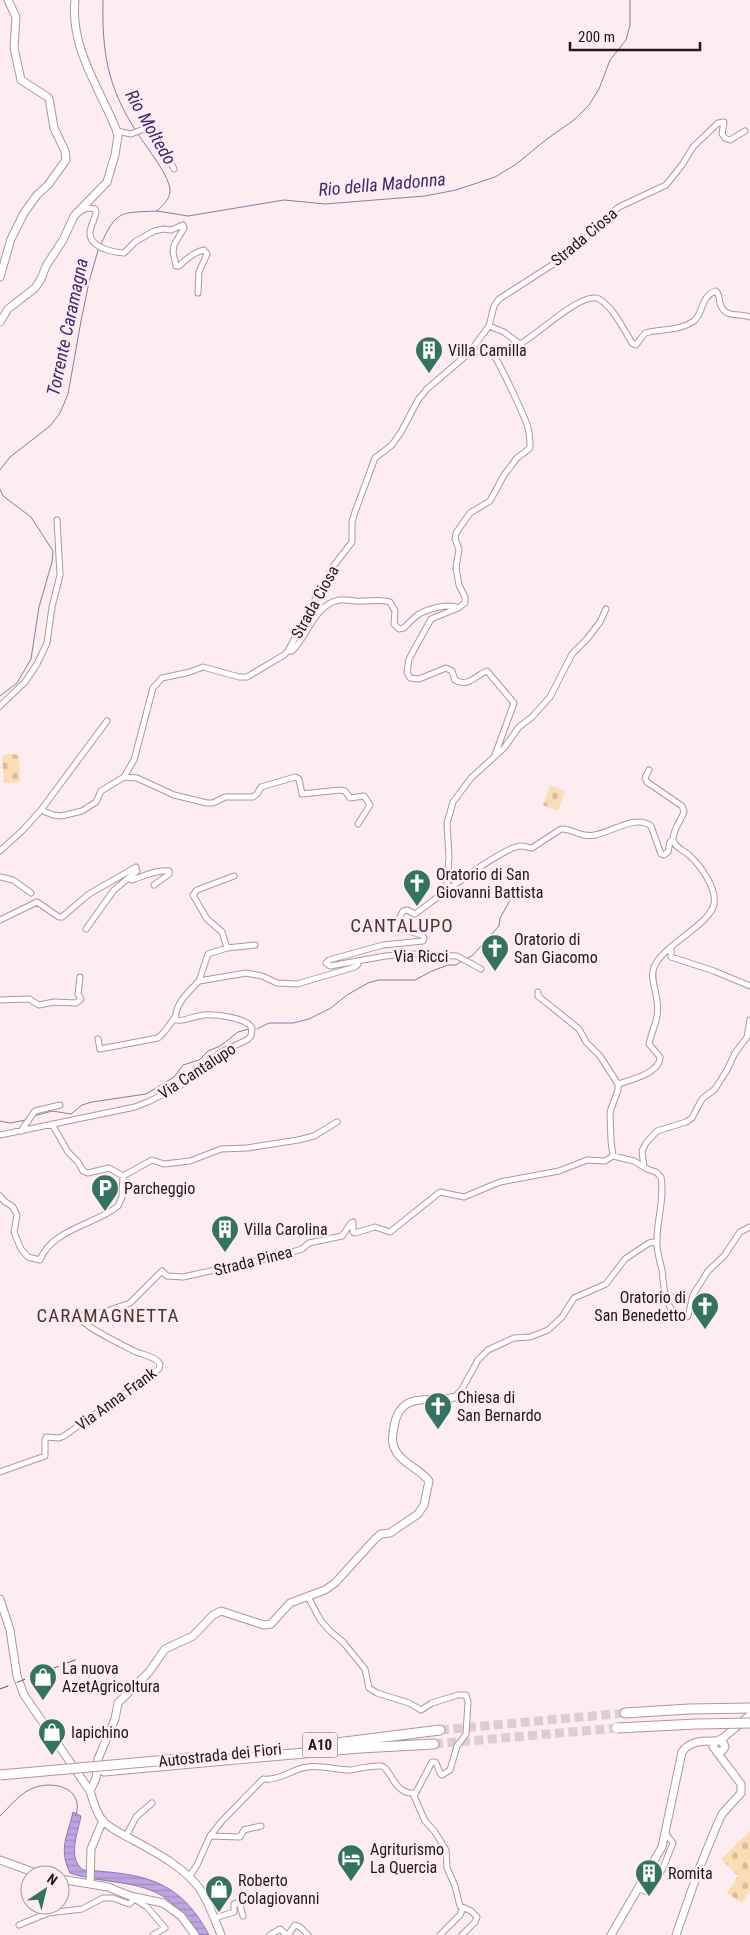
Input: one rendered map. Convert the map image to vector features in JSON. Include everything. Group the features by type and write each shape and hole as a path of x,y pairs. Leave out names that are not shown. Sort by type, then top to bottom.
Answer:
{"highway":[{"path":"625,1713 750,1708"},
{"path":"617,1728 750,1723"},
{"name":"Autostrada dei Fiori","path":"0,1780 201,1760 440,1730"},
{"name":"Autostrada dei Fiori","path":"0,1775 350,1748 434,1744"}],"street":[{"path":"0,277 10,239 24,213 36,195 48,185 66,160 65,151 54,128 49,98 24,83 19,73 14,48 16,17 8,0"},
{"path":"0,322 8,309 34,288 41,279 46,266 63,240 74,216 107,182 115,155 117,131 84,60 74,13 75,0"},
{"name":"Strada Ciosa","path":"124,778 134,760 152,691 159,680 167,676 190,672 203,667 239,677 247,677 288,651 332,568 352,542 352,522 375,458 392,445 418,400 427,389 469,353 489,326 494,306 504,295 552,265 619,207 666,185 693,147 706,133 721,122 724,122 725,125 722,134 730,140 745,131"},
{"path":"117,131 131,134 147,126 151,129 174,168"},
{"path":"74,216 85,209 95,209 90,232 93,241 104,249 124,253 135,242 154,231 171,230 183,225 184,228 173,248 176,266 179,266 200,250 204,250 207,254 199,272 198,293"},
{"path":"489,326 504,332 520,344 530,339 562,312 589,298 599,299 615,315 632,343 636,345 645,333 675,329 695,320 710,292 716,291 720,295 721,305 726,313 732,315 741,313 750,316"},
{"path":"469,353 487,351 493,354 528,428 530,448 517,458 504,475 490,501 470,512 455,536 459,549 456,568 459,585 466,600 463,606 431,619 409,659 407,672 410,678 416,679 446,668 452,671 455,680 463,683 470,682 487,671 514,703 495,755"},
{"path":"0,706 25,682 37,664 47,642 52,607 60,575 56,520"},
{"path":"288,651 292,651 296,647 311,622 334,601 379,600 390,602 395,611 394,624 399,629 404,628 418,615 425,612 450,606 458,608"},
{"path":"450,888 447,881 449,857 447,823 450,809 458,794 471,778 504,748 519,727 532,717 550,697 572,654 587,639 604,616 606,609"},
{"path":"0,851 41,810 107,721"},
{"path":"199,981 246,973 262,976 277,983 297,984 356,967 358,964 357,962 330,966 326,963 329,960 383,945 423,941 422,935 395,927 403,911 407,910 415,914 450,888 511,849 521,846 529,849 532,848 561,829 580,835 596,835 644,822 651,826 661,854 667,854 670,842 684,811 682,806 647,782 645,778 649,770"},
{"path":"41,810 61,816 82,811 96,802 101,791 124,778 137,778 174,795 214,803 226,797 253,797 258,794 261,788 295,777 299,779 302,794 340,790 345,791 350,798 364,796 370,805 358,824"},
{"path":"618,1084 651,1071 661,1060 648,1044 658,1012 652,974 655,966 671,947 706,916 714,904 712,890 702,872 690,856 677,846 673,839"},
{"path":"0,920 37,902 59,917 62,916 90,894 136,867 137,871 114,890 86,929"},
{"path":"129,879 132,880 150,874 169,871 169,874 154,885"},
{"path":"227,948 222,932 206,918 193,896 197,890 234,876"},
{"path":"0,877 13,880 31,893"},
{"path":"98,1039 100,1048 158,1038 175,1018 178,1006 199,981 206,956 227,948 255,945"},
{"path":"671,947 671,957 714,970 750,986"},
{"name":"Via Ricci","path":"357,962 403,954 451,955 466,959 481,969"},
{"path":"0,1000 29,999 39,1006 54,1002 76,1003 81,999 78,994 80,977"},
{"path":"538,992 538,996 579,1030 586,1042 600,1056 618,1084 618,1090 610,1112 613,1156 634,1161 656,1172 661,1177 662,1191 657,1246 667,1302 676,1315 684,1318 688,1316 693,1295 708,1271 724,1256 740,1232 750,1227"},
{"name":"Via Cantalupo","path":"0,1135 135,1107 150,1101 185,1083 221,1052 248,1040 252,1031 247,1022 230,1018 208,1015 177,1021 175,1018"},
{"path":"644,1167 642,1151 646,1142 657,1131 686,1122 692,1118 703,1097 715,1089 727,1070 735,1052 747,1037 750,1020"},
{"path":"21,1131 35,1111 60,1105"},
{"path":"123,1176 152,1160 164,1164 190,1161 221,1149 248,1148 298,1140 314,1136 337,1122"},
{"path":"52,1124 68,1152 78,1162 83,1171 88,1173 109,1168 123,1176"},
{"name":"Strada Pinea","path":"81,1319 85,1313 101,1313 130,1303 162,1271 167,1276 184,1277 278,1256 302,1249 309,1243 342,1236 353,1222 353,1232 355,1233 374,1227 390,1232 440,1192 464,1197 500,1182 559,1171 587,1160 605,1161 613,1156"},
{"path":"0,1196 14,1209 17,1216 14,1232 21,1249 31,1258 40,1260 46,1250 60,1237 118,1206 122,1197 123,1176"},
{"path":"90,1791 96,1778 100,1752 115,1719 118,1703 148,1672 166,1649 193,1636 218,1612 234,1614 264,1625 271,1624 290,1603 325,1590 335,1583 375,1539 396,1529 422,1510 428,1481 396,1452 392,1444 397,1416 408,1402 420,1399 456,1397 478,1360 488,1350 514,1338 530,1336 548,1330 562,1317 574,1298 606,1284 625,1259 649,1243 654,1242 657,1246"},
{"name":"Via Anna Frank","path":"0,1472 45,1456 46,1437 59,1438 64,1436 160,1369 160,1364 157,1360 137,1352 83,1324 81,1319"},
{"path":"308,1597 321,1621 343,1642 365,1668 369,1688 377,1693 409,1703 421,1710 432,1704 458,1696 466,1696 468,1702 466,1734 457,1746 453,1765 446,1774 442,1775 438,1771 437,1764 432,1762 415,1793 415,1802 425,1821 435,1832 446,1850 447,1868 455,1886 460,1906 471,1911 477,1917 475,1922 462,1935"},
{"path":"0,1599 10,1630 17,1676 24,1695 90,1791 103,1820 189,1877 200,1889 215,1918 221,1935"},
{"path":"719,1746 728,1734 750,1715"},
{"path":"611,1935 658,1854 665,1833 680,1758 685,1748 698,1742 719,1746"},
{"path":"676,1934 717,1824 722,1814 741,1793 741,1784 726,1765 719,1746"},
{"path":"189,1877 197,1865 210,1836 222,1820 263,1779 277,1778 310,1767 352,1770 379,1766 386,1768 400,1789 408,1793 415,1793"},
{"path":"126,1836 134,1819 152,1803"},
{"path":"90,1884 91,1849 103,1820"},
{"path":"210,1836 240,1837 244,1830 261,1826"},
{"path":"638,1889 648,1892 651,1890 664,1868 673,1843 665,1833"},
{"path":"0,1860 20,1867"},
{"path":"70,1881 108,1887 147,1906 165,1928 153,1935"},
{"path":"19,1926 48,1913 82,1909 103,1898 113,1898 129,1904 136,1899 160,1901 170,1906 182,1916 195,1935"},
{"path":"215,1918 234,1912 234,1904 239,1902 243,1916"},
{"path":"440,1935 460,1915 463,1908"},
{"path":"270,1935 280,1929 288,1935 295,1925 308,1935"}],"green space":[{"path":"9,754 19,755 20,782 4,783 2,756"},
{"path":"550,785 565,791 558,811 543,805"},
{"path":"750,1831 750,1890 742,1903 727,1893 738,1876 721,1859"}],"shaded area":[{"path":"73,1812 81,1816 75,1852 78,1865 83,1870 141,1877 172,1890 185,1901 209,1935 198,1935 176,1907 167,1899 145,1888 70,1873 70,1865 66,1864 64,1849"}],"waterway":[{"name":"Rio Moltedo","path":"103,0 105,52 108,68 118,99 136,131"},
{"name":"Rio della Madonna","path":"157,211 188,216 284,200 325,204 425,196 456,190 495,177 515,165 574,120 589,105 599,89 610,60 626,40 630,25 630,0"},
{"name":"Torrente Caramagna","path":"101,244 111,224 116,219 128,213 157,211 169,195 167,178 138,134"},
{"name":"Torrente Caramagna","path":"0,470 10,457 50,426 60,413 68,394 89,282 99,247"},
{"name":"Torrente Caramagna","path":"0,489 3,496 31,517 53,551 52,562 39,607 31,659 17,683 0,696"},
{"path":"466,959 473,955 499,926 500,918 512,897"},
{"path":"257,1029 269,1023 293,1023 309,1019 331,1008 347,995 368,983 378,980 415,980 432,971 448,965 456,965 462,961"},
{"path":"34,1116 52,1111 71,1114 82,1105 92,1102 146,1094 174,1077 183,1065 199,1060 208,1051 220,1046 238,1032 249,1029"},
{"path":"0,1121 10,1123 26,1120"},
{"name":"Torrente Caramagna","path":"0,1816 25,1792 46,1785 55,1785 70,1791 75,1797 77,1805 76,1815"}],"tunnel":[{"path":"440,1730 625,1713"},
{"path":"434,1744 617,1728"}],"railway":[{"path":"0,1689 80,1658"}],"place":[{"name":"Villa Camilla","path":"429,374"},
{"name":"Oratorio di San Giovanni Battista","path":"417,907"},
{"name":"Oratorio di San Giacomo","path":"495,972"},
{"name":"Parcheggio","path":"105,1212"},
{"name":"Villa Carolina","path":"225,1253"},
{"name":"Oratorio di San Benedetto","path":"705,1330"},
{"name":"Chiesa di San Bernardo","path":"438,1430"},
{"name":"La nuova AzetAgricoltura","path":"43,1701"},
{"name":"Iapichino","path":"52,1756"},
{"name":"Agriturismo La Quercia","path":"351,1882"},
{"name":"Romita","path":"649,1897"},
{"name":"Roberto Colagiovanni","path":"219,1913"}],"district":[{"name":"CANTALUPO","path":"402,925"},
{"name":"CARAMAGNETTA","path":"108,1315"}]}
